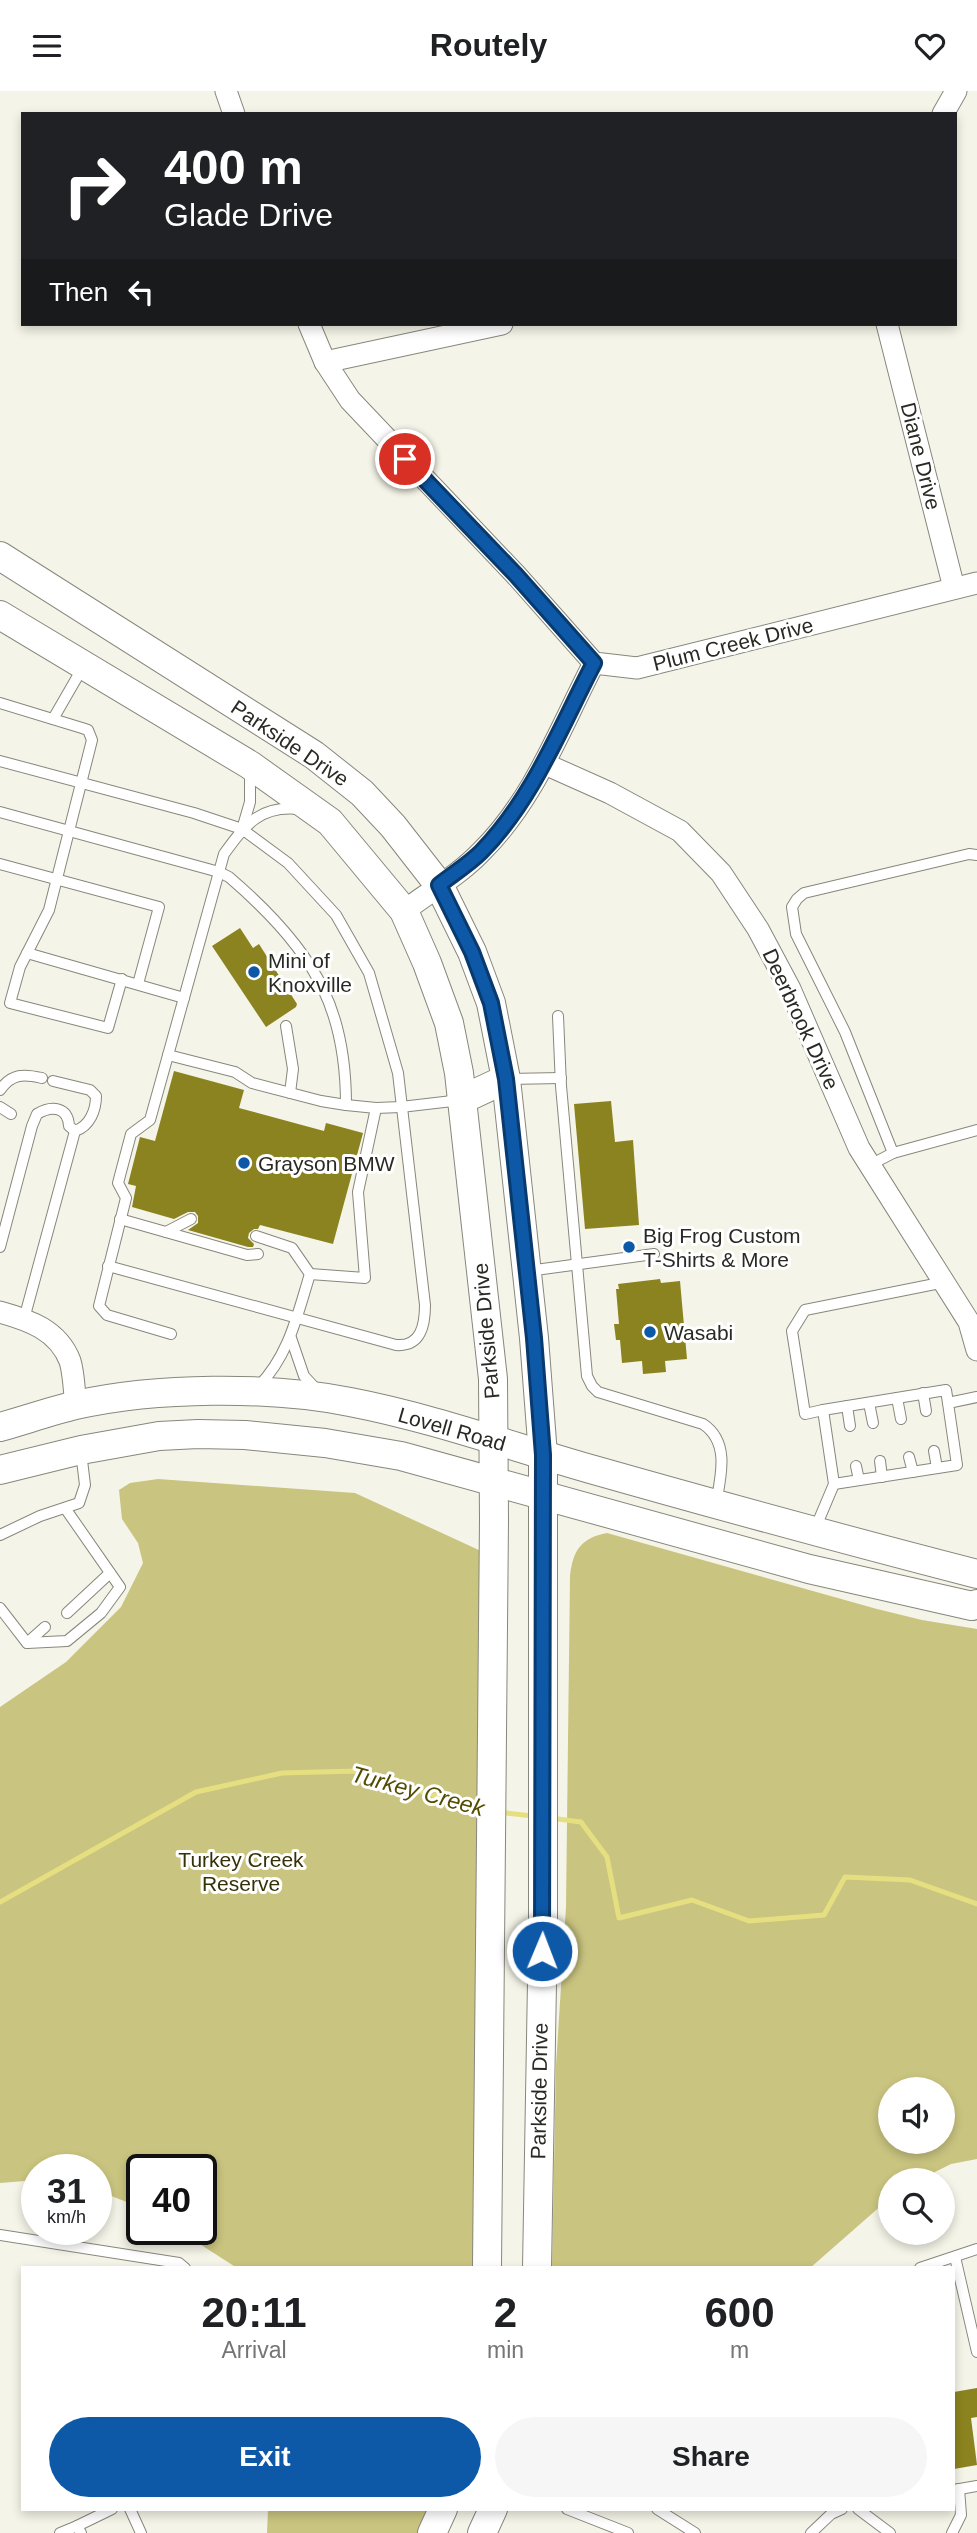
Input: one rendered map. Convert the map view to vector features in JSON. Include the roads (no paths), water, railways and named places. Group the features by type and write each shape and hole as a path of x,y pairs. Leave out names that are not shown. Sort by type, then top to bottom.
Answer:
{"street":[{"path":"226,91 233,112"},
{"path":"944,112 956,91"},
{"path":"310,326 325,362 350,400 507,565 594,663 545,764 519,806 481,853 404,911"},
{"path":"325,362 493,326"},
{"name":"Diane Drive","path":"888,326 954,588"},
{"name":"Parkside Drive","path":"0,556 314,755 362,793 393,826 439,885 472,952 491,1003 506,1079 543,1455 543,1829 537,2266"},
{"name":"Plum Creek Drive","path":"594,663 638,668 977,583"},
{"name":"Parkside Drive","path":"0,615 250,765 330,822 404,911 428,963 449,1023 459,1073 493,1379 488,2266"},
{"name":"Deerbrook Drive","path":"545,764 610,793 680,831 721,873 758,929 790,989 859,1148 969,1322 977,1350"},
{"path":"461,1100 506,1079"},
{"path":"0,1312 24,1319 55,1337 70,1361 81,1450"},
{"name":"Lovell Road","path":"0,1427 76,1405 194,1392 254,1392 349,1402 813,1532 977,1574"},
{"name":"Lovell Road","path":"0,1470 81,1450 159,1437 198,1434 245,1435 375,1451 494,1480 808,1569 972,1606 977,1604"},
{"path":"432,2533 442,2511"},
{"path":"482,2533 492,2511"}],"lane":[{"path":"53,719 84,665"},
{"path":"0,703 82,728 90,735 92,747 49,910 20,967 9,1003 108,1028 121,979"},
{"path":"0,761 194,813 242,829 288,863 336,915 369,974 398,1073 425,1305 424,1326 416,1341 406,1346 108,1266"},
{"path":"242,829 250,801 250,765"},
{"path":"171,1334 107,1315 99,1306 126,1198 118,1183 131,1133 150,1120 224,854 242,829 254,818 280,809 316,812"},
{"path":"0,812 229,877 284,933 323,988 342,1053 346,1105"},
{"path":"892,1153 845,1032 796,934 792,907 804,893 969,854 977,855"},
{"path":"0,864 159,907 138,984"},
{"path":"27,953 184,998"},
{"path":"558,1016 587,1376 598,1392 704,1424 712,1430 720,1443 721,1463 716,1503"},
{"path":"286,1027 293,1069 290,1093"},
{"path":"168,1055 236,1072 252,1083 346,1105 401,1107 461,1100"},
{"path":"0,1090 11,1078 24,1074 90,1090 96,1095 96,1103 88,1124 75,1131 24,1319"},
{"path":"506,1079 561,1078"},
{"path":"0,1107 32,1126"},
{"path":"0,1247 37,1114 55,1108 63,1110 69,1117 69,1126 75,1131"},
{"path":"310,1274 365,1278 358,1192 376,1108"},
{"path":"870,1165 892,1153 977,1130"},
{"path":"120,1219 247,1255 258,1254"},
{"path":"166,1232 191,1219"},
{"path":"256,1236 292,1248 310,1274"},
{"path":"527,1271 653,1254"},
{"path":"254,1392 274,1370 291,1338 310,1274"},
{"path":"834,1484 957,1465 946,1389 805,1413 792,1331 806,1310 945,1282"},
{"path":"291,1338 304,1376 327,1399"},
{"path":"923,1394 926,1411"},
{"path":"948,1402 977,1397"},
{"path":"897,1398 901,1419"},
{"path":"869,1403 873,1423"},
{"path":"847,1406 850,1426"},
{"path":"813,1532 834,1484 823,1410"},
{"path":"0,1535 40,1515 79,1503 85,1485 81,1450"},
{"path":"934,1451 937,1468"},
{"path":"909,1457 913,1472"},
{"path":"880,1461 883,1477"},
{"path":"856,1466 859,1480"},
{"path":"27,1643 67,1641 101,1613 120,1587 65,1508"},
{"path":"67,1613 110,1573"},
{"path":"0,1608 27,1643"},
{"path":"27,1643 45,1627"},
{"path":"0,2235 179,2263 183,2266"},
{"path":"926,2266 977,2249"},
{"path":"955,2257 977,2352"},
{"path":"952,2533 961,2515 956,2489 977,2486"},
{"path":"60,2533 79,2529 109,2511"},
{"path":"131,2511 141,2533"},
{"path":"572,2511 628,2533"},
{"path":"660,2511 695,2533"},
{"path":"811,2533 820,2523 838,2511"},
{"path":"861,2511 890,2533"}],"waterway":[{"name":"Turkey Creek","path":"0,1902 196,1792 282,1773 356,1771 481,1810"},
{"name":"Turkey Creek","path":"498,1812 533,1816"},
{"name":"Turkey Creek","path":"550,1818 581,1822 607,1857 619,1918 692,1900 749,1921 824,1915 845,1877 910,1880 977,1904"}],"place":[{"name":"Mini of Knoxville","path":"254,972"},
{"name":"Grayson BMW","path":"244,1163"},
{"name":"Big Frog Custom T-Shirts & More","path":"629,1247"},
{"name":"Wasabi","path":"650,1332"}],"park label":[{"name":"Turkey Creek Reserve","path":"241,1871"}]}
